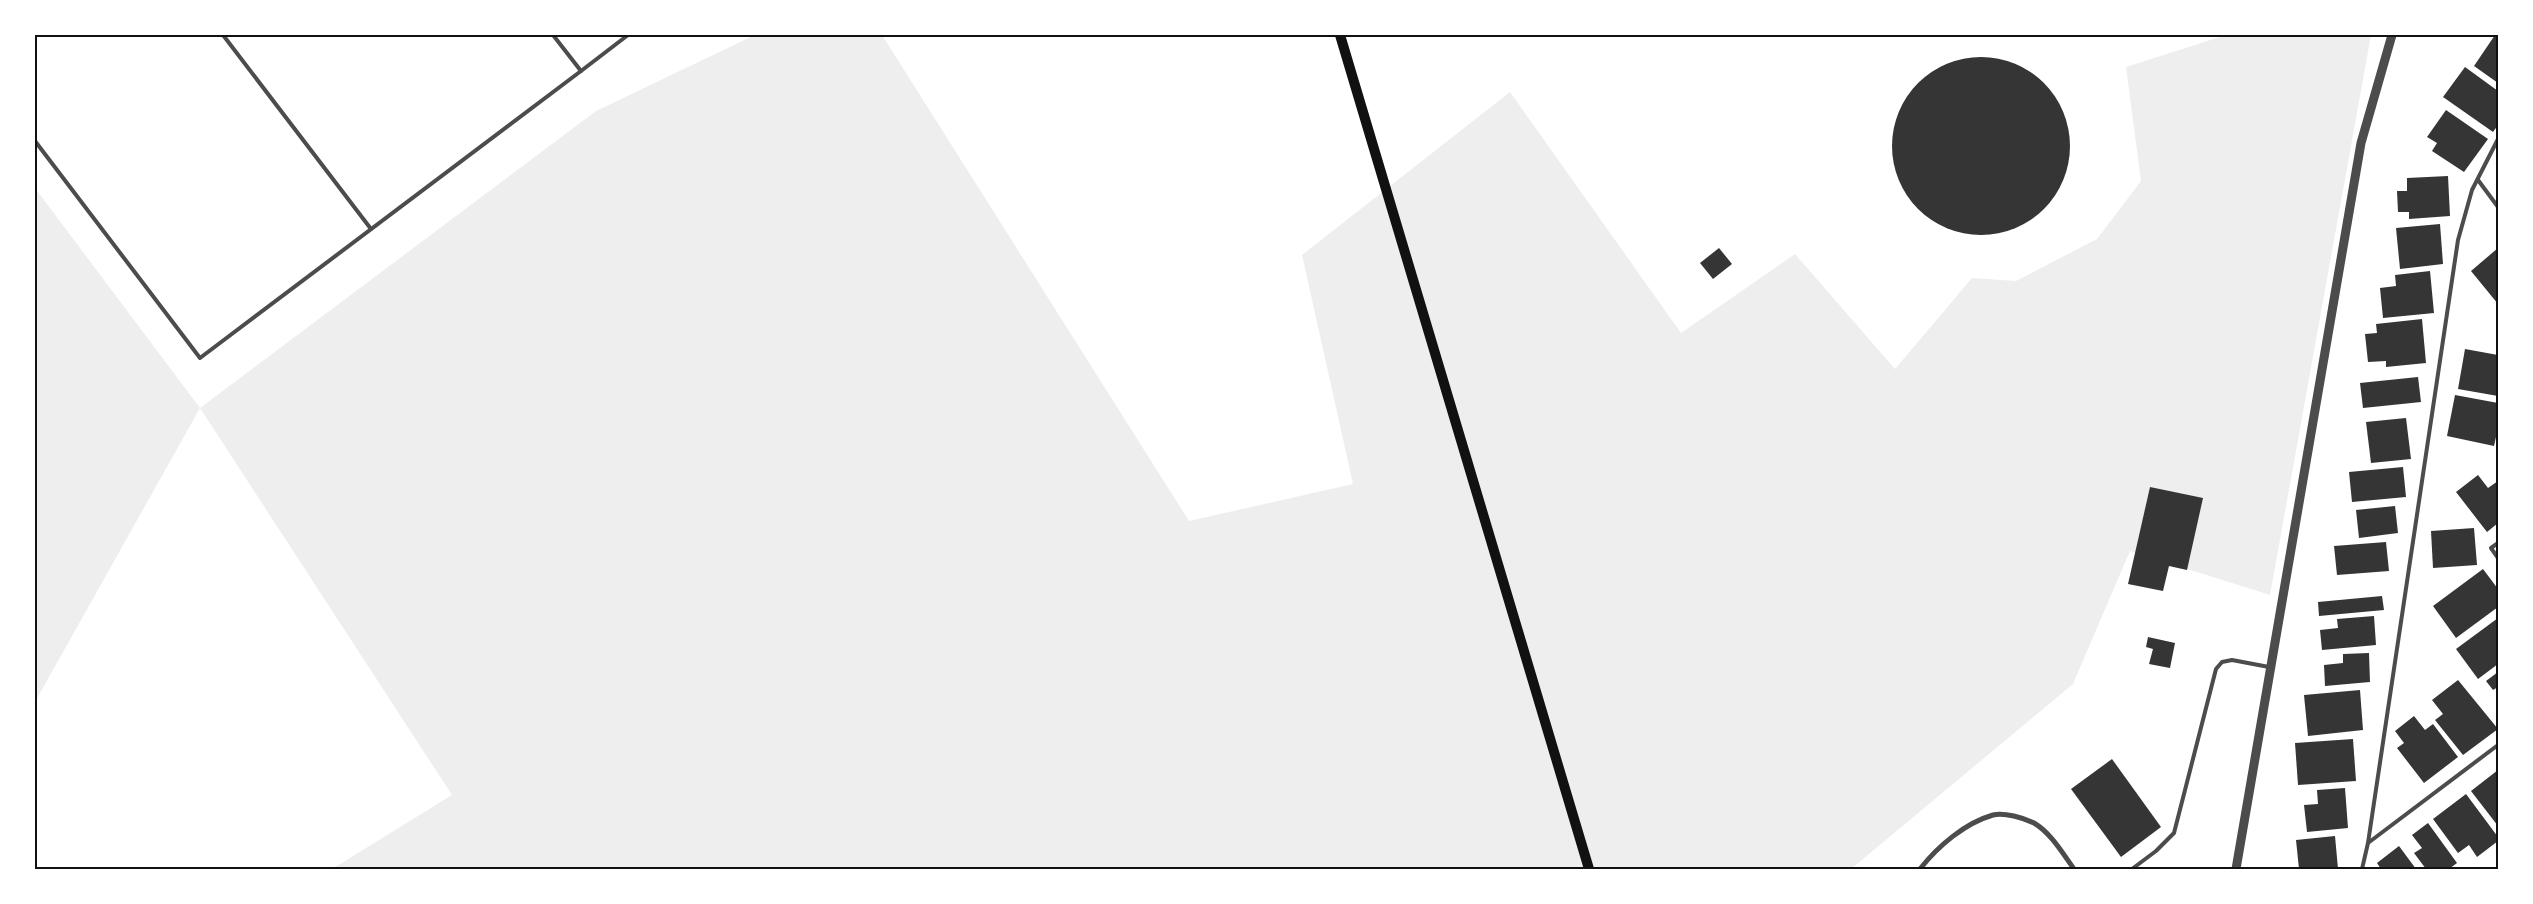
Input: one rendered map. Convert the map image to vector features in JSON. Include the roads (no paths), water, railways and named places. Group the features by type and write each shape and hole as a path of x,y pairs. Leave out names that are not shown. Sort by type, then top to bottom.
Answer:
{"main road":[{"path":"1340,35 1589,869"}],"street":[{"path":"2236,869 2361,143 2392,35"},
{"path":"1920,869 1945,842 1970,825 1994,814 2010,815 2034,823 2048,835 2074,869"}],"lane":[{"path":"223,35 371,229"},
{"path":"553,35 581,71"},
{"path":"35,141 200,358 628,35"},
{"path":"2362,869 2368,843 2458,240 2472,190 2498,139"},
{"path":"2478,180 2498,207"},
{"path":"2498,543 2491,548 2498,558"},
{"path":"2132,869 2174,833 2216,669 2222,662 2232,660 2272,668"},
{"path":"2368,843 2498,745"}]}
